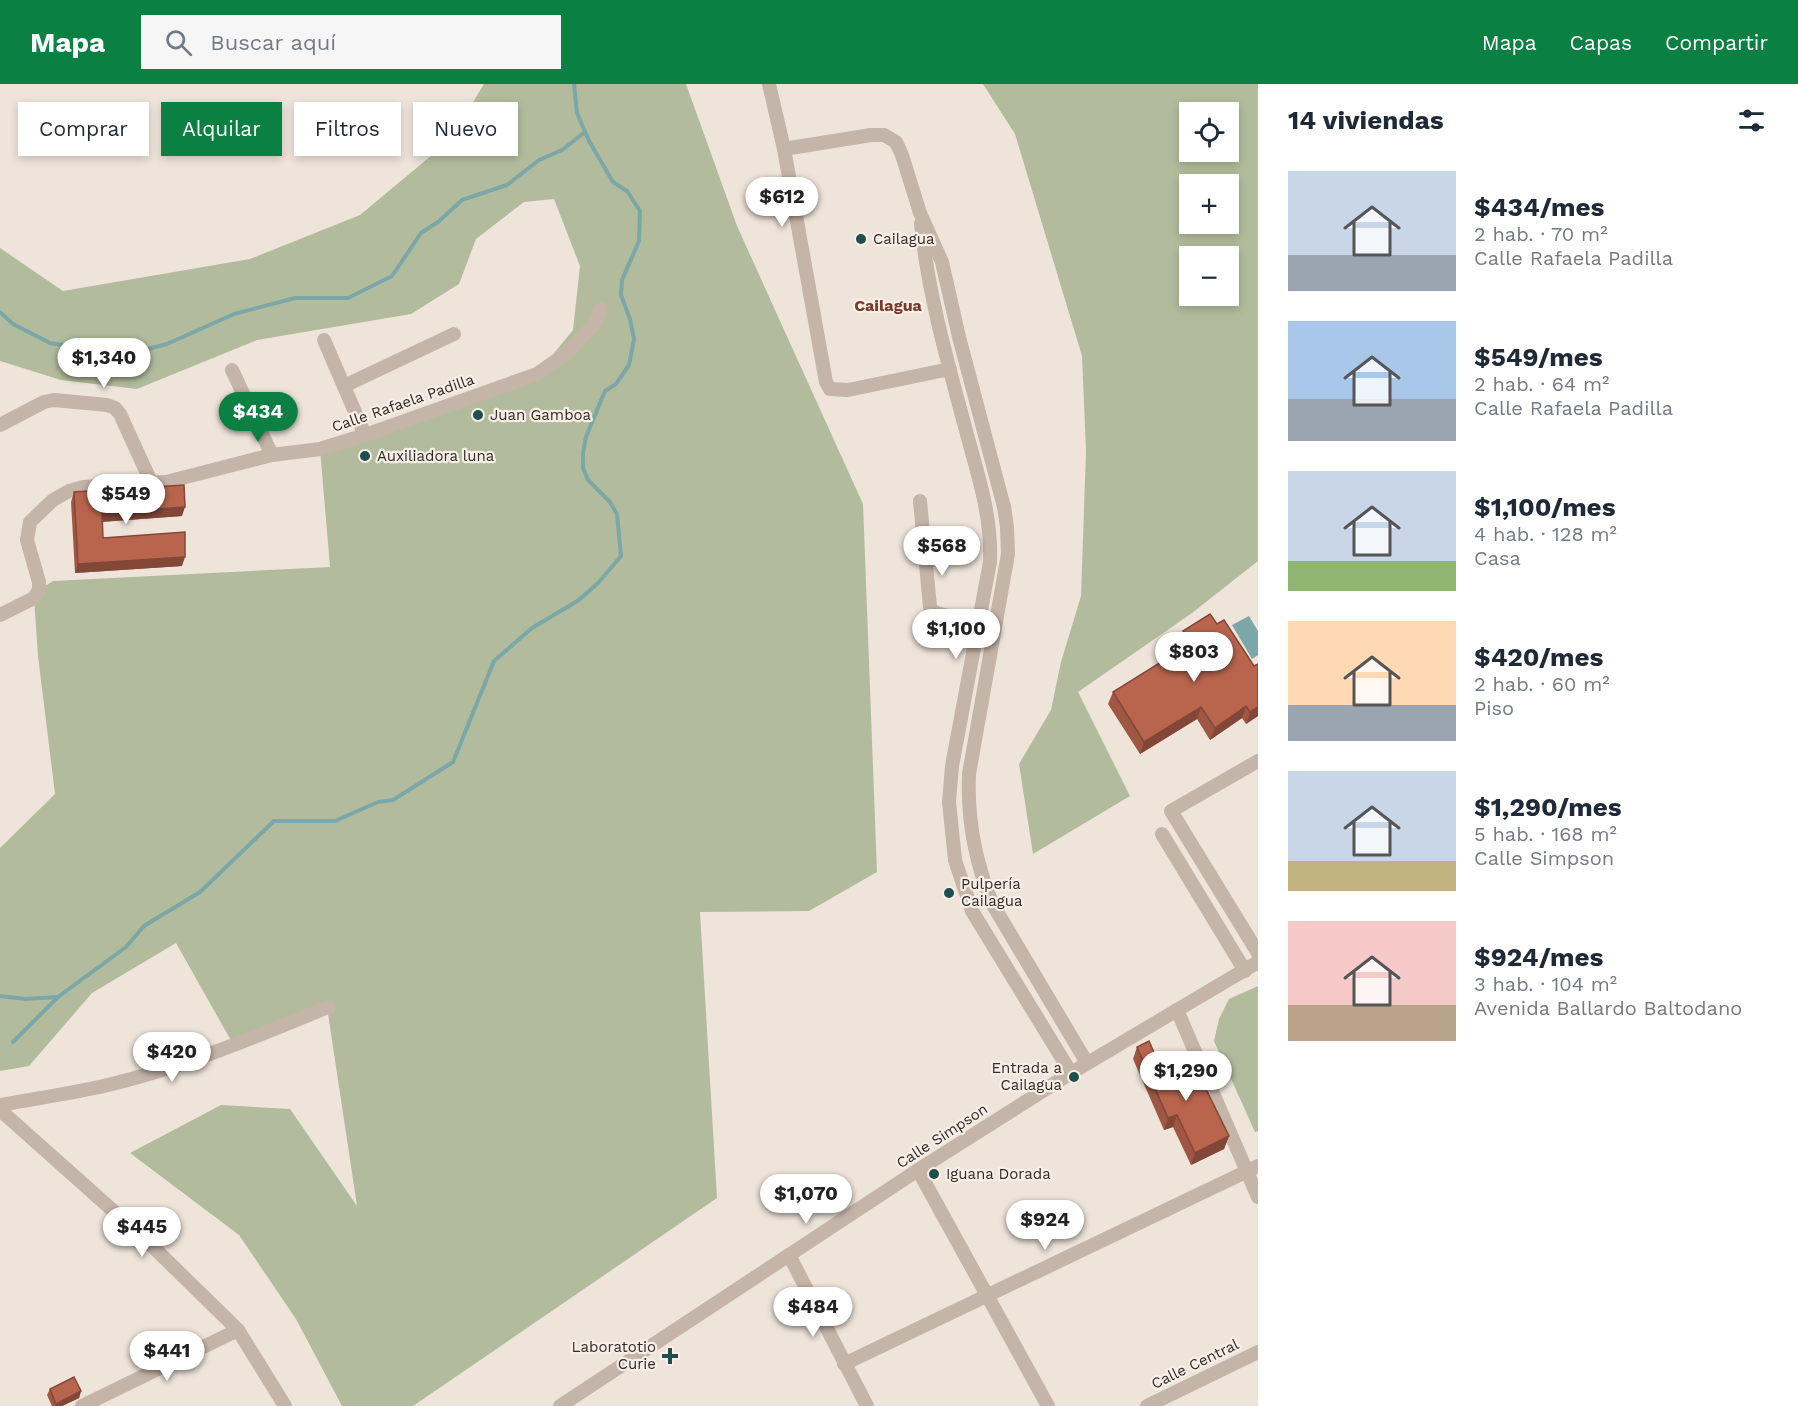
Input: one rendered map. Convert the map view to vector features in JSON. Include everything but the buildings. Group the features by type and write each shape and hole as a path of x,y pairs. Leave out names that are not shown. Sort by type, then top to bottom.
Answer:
{"street":[{"path":"769,84 784,149 826,382 830,389 848,390 950,369"},
{"path":"784,149 871,135 884,135 896,142 920,213 942,262 1007,527 1008,554 973,750 968,801 972,836 981,878 993,905 1087,1064"},
{"path":"920,213 925,265 984,499 991,539 990,562 952,766 950,802 955,860 972,911 1071,1073"},
{"name":"Calle Rafaela Padilla","path":"0,615 24,605 34,598 39,590 39,582 27,540 30,522 52,500 69,491 83,488 152,484 272,455 320,448 365,435 537,374 567,353 594,324 601,309"},
{"path":"344,386 453,334"},
{"path":"944,341 959,337"},
{"path":"324,340 365,435"},
{"path":"232,370 272,455"},
{"path":"0,425 44,402 54,400 107,405 115,408 120,414 152,484"},
{"path":"920,501 930,607 933,612 995,629"},
{"path":"1258,761 1171,811 1258,953"},
{"path":"1162,834 1245,971"},
{"path":"1000,957 1017,946"},
{"name":"Calle Simpson","path":"561,1406 918,1170 1071,1073 1258,962"},
{"path":"0,1105 112,1084 173,1066 268,1032 328,1007"},
{"path":"1177,1010 1252,1169 1258,1197"},
{"path":"0,1110 146,1240 238,1330 285,1406"},
{"path":"844,1364 1252,1169"},
{"path":"918,1170 1048,1406"},
{"path":"789,1255 867,1406"},
{"path":"82,1406 238,1330"},
{"name":"Calle Central","path":"1147,1406 1258,1352"}],"green space":[{"path":"484,84 686,84 737,226 863,504 877,872 809,911 700,912 717,1198 413,1406 342,1406 296,1319 239,1235 130,1153 221,1105 290,1109 357,1206 327,1007 233,1044 176,943 92,993 29,1066 0,1071 0,848 55,794 38,656 34,598 39,590 53,581 330,567 320,449 537,374 573,330 580,266 554,199 524,202 476,239 459,284 411,314 257,340 137,389 61,380 0,361 0,248 63,291 250,259 360,215 431,156 518,156 518,102 473,102"},
{"path":"983,84 1258,84 1258,561 1192,613 1078,692 1130,796 1033,854 1019,764 1051,710 1061,662 1081,596 1086,451 1082,356 1015,134"},
{"path":"1258,986 1258,1131 1255,1132 1214,1041 1219,1019 1229,999"}],"water":[{"path":"1249,616 1258,631 1258,655 1252,659 1232,625"}],"waterway":[{"path":"13,1042 58,997 126,947 144,926 200,892 274,821 335,821 378,802 393,800 453,762 494,661 532,628 579,600 599,582 621,556 617,514 610,502 588,480 583,468 583,453 586,437 605,391 616,384 629,365 634,339 630,319 621,295 622,280 639,241 640,211 627,191 613,182 589,141 577,113 574,84"},
{"path":"0,312 13,324 50,343 124,355 167,344 234,314 295,298 348,298 392,276 421,233 438,222 462,200 507,185 539,160 562,150 585,132"},
{"path":"0,996 25,999 58,997"}],"place":[{"name":"Cailagua","path":"861,239"},
{"name":"Juan Gamboa","path":"478,415"},
{"name":"Auxiliadora luna","path":"365,456"},
{"name":"Pulpería Cailagua","path":"949,893"},
{"name":"Entrada a Cailagua","path":"1074,1077"},
{"name":"Iguana Dorada","path":"934,1174"},
{"name":"Laboratotio Curie","path":"670,1356"}],"district":[{"name":"Cailagua","path":"888,305"}]}
